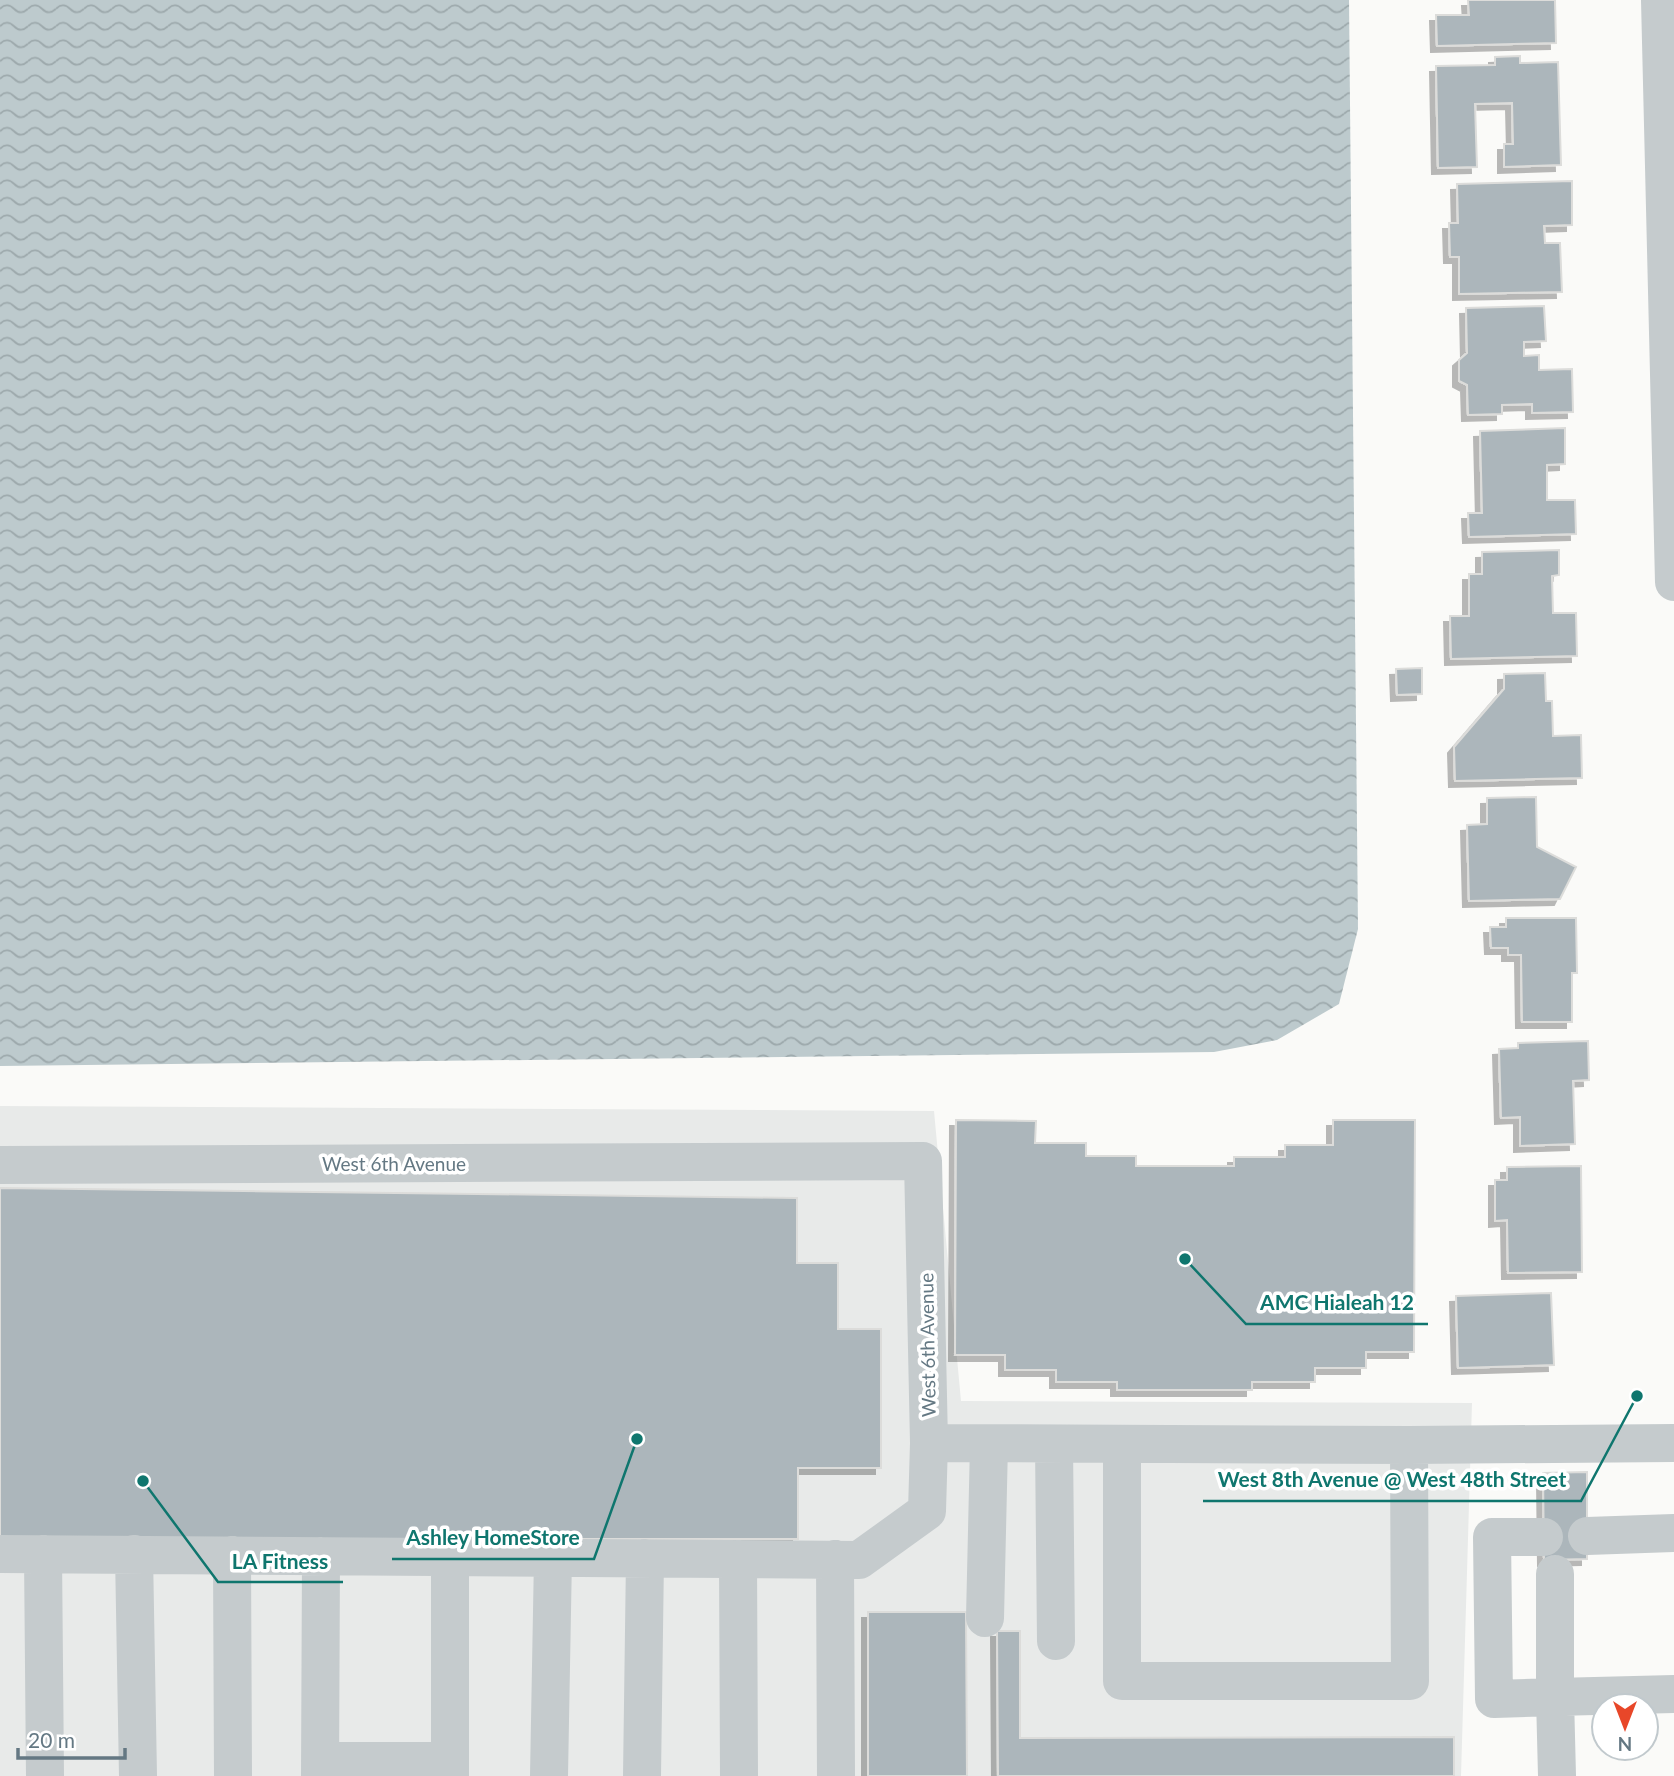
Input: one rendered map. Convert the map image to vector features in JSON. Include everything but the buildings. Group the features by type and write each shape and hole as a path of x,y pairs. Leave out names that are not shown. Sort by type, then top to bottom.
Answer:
{"street":[{"path":"1660,0 1668,146 1674,582"},
{"name":"West 6th Avenue","path":"0,1165 923,1161 929,1443 926,1511 859,1560 0,1554"},
{"path":"929,1443 1674,1443"},
{"path":"985,1618 989,1444"},
{"path":"1054,1444 1056,1641"},
{"path":"1122,1444 1122,1681 1309,1682 1410,1682 1409,1445"},
{"path":"1587,1536 1674,1533"},
{"path":"1544,1537 1492,1537 1494,1699 1674,1694"},
{"path":"44,1554 45,1776"},
{"path":"134,1555 138,1776"},
{"path":"232,1555 233,1776"},
{"path":"321,1556 320,1768 450,1768 450,1557"},
{"path":"549,1776 553,1558"},
{"path":"642,1776 645,1558"},
{"path":"738,1559 739,1776"},
{"path":"835,1559 836,1776"},
{"path":"1555,1574 1557,1776"}],"shaded area":[{"path":"0,1106 934,1111 961,1401 1472,1403 1461,1776 0,1776"}],"water":[{"path":"0,0 1349,0 1358,929 1339,1004 1277,1040 1214,1052 0,1066"}],"place":[{"name":"AMC Hialeah 12","path":"1185,1259"},
{"name":"West 8th Avenue @ West 48th Street","path":"1637,1396"},
{"name":"Ashley HomeStore","path":"637,1439"},
{"name":"LA Fitness","path":"143,1481"}]}
